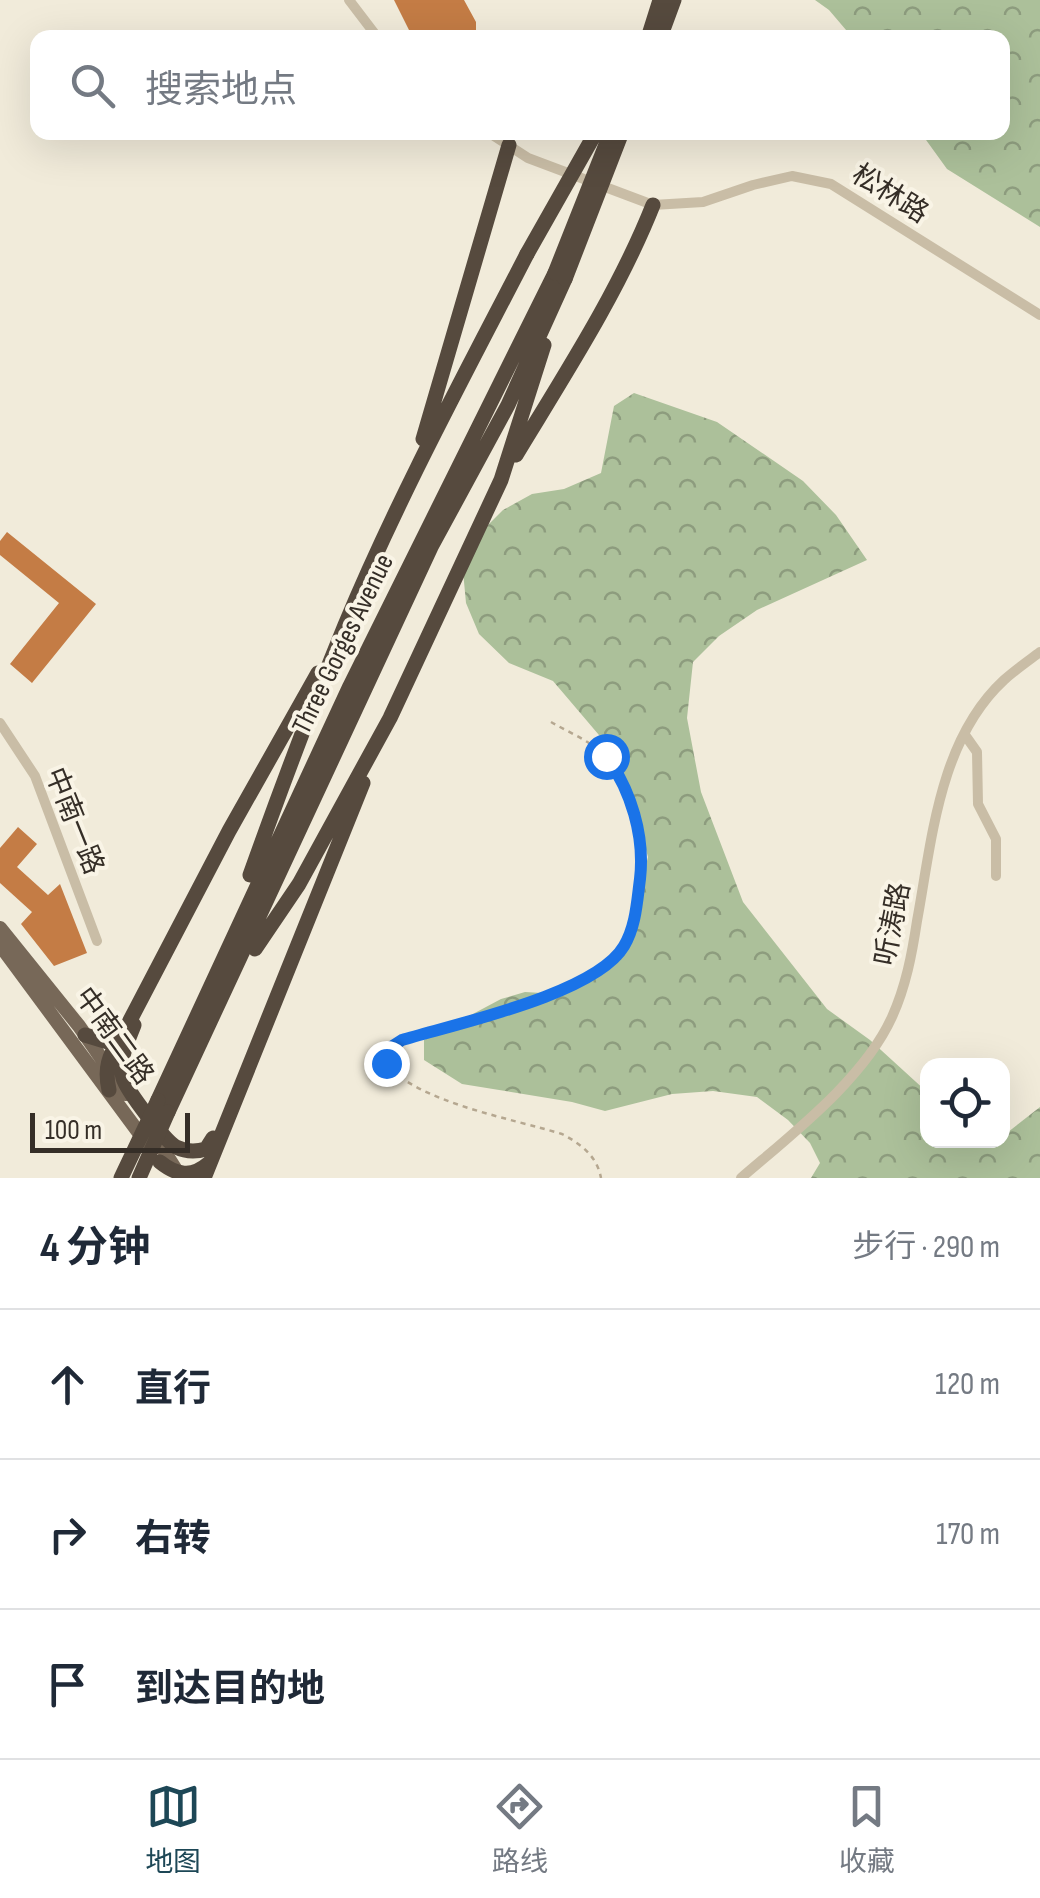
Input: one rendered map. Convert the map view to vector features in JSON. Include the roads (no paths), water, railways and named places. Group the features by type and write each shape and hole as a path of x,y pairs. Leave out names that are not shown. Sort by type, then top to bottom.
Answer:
{"highway":[{"path":"651,30 660,0"},
{"path":"663,30 674,0"},
{"path":"217,970 280,790 347,622 527,254 591,140"},
{"name":"Three Gorges Avenue","path":"139,1178 217,970 350,686 560,276 608,140"},
{"name":"Three Gorges Avenue","path":"121,1178 228,989 431,547 508,404 619,140"},
{"path":"406,495 508,146"},
{"path":"204,1178 390,718 501,480 584,342 653,205"},
{"path":"501,480 560,276"},
{"path":"109,1090 107,1066 125,1030 228,831 347,622"},
{"path":"228,989 299,884 390,718"},
{"path":"168,948 123,1051 123,1078 172,1146 194,1152 206,1150 229,1111"},
{"path":"85,1036 108,1042 125,1030"},
{"path":"160,1162 177,1177 197,1174 210,1160"}],"main road":[{"name":"中南二路","path":"0,928 107,1066 177,1177"},
{"name":"中南二路","path":"0,945 160,1162"}],"street":[{"path":"349,0 372,30"},
{"path":"499,140 508,146"},
{"name":"松林路","path":"508,146 528,158 653,205 702,202 792,176 813,178 852,195 1040,315"},
{"name":"听涛路","path":"741,1178 860,1066 892,1018 911,962 936,817 952,760 965,734 1002,682 1040,652"},
{"name":"中南一路","path":"0,722 35,776 97,941"},
{"path":"965,734 977,752 978,804 996,839 996,876"}]}
